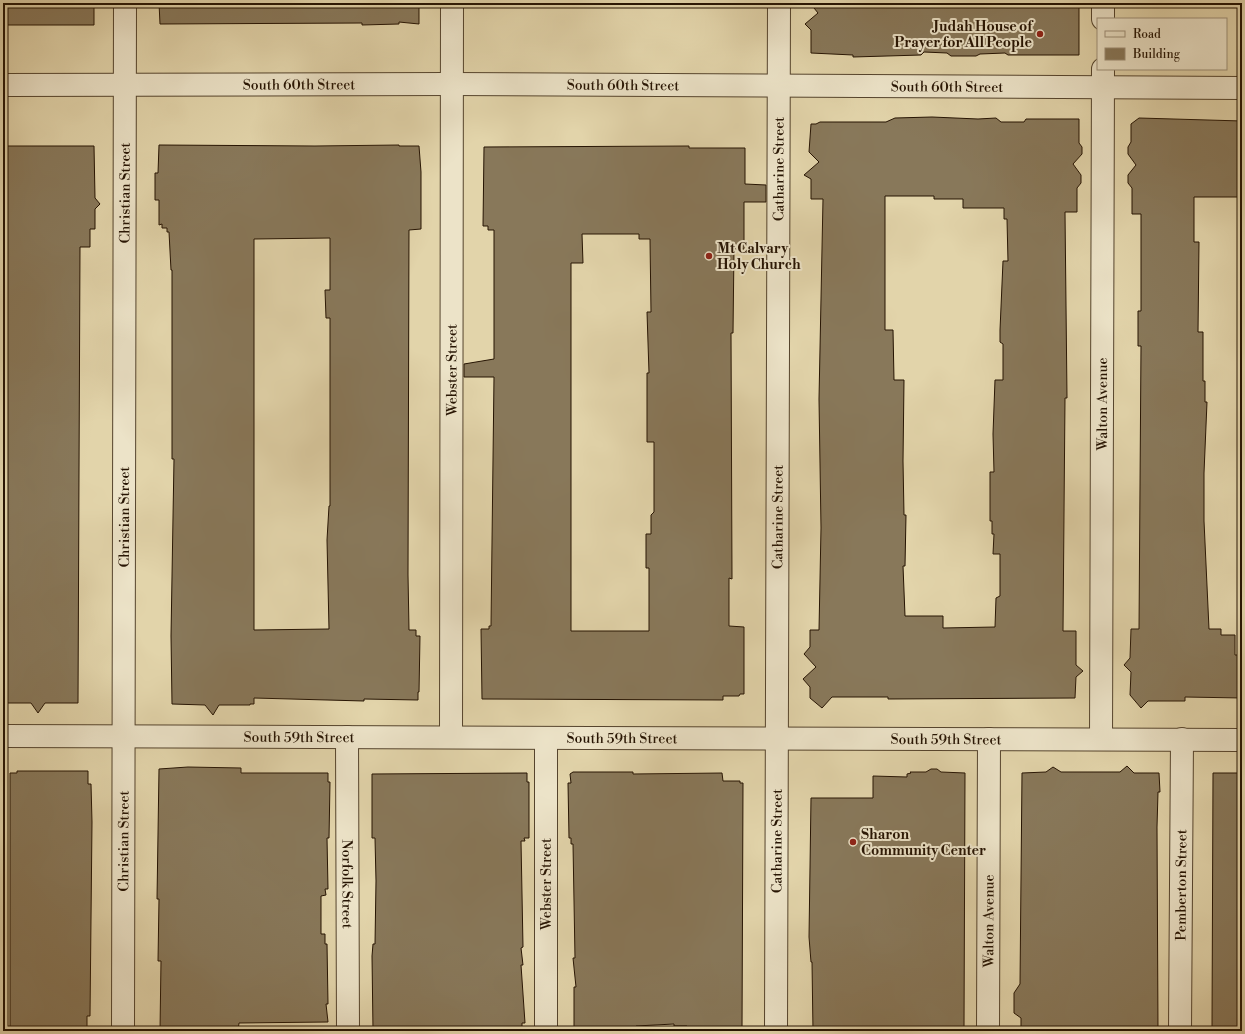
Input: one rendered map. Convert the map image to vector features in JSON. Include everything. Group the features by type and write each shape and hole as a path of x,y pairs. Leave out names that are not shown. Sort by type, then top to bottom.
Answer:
{"street":[{"name":"Christian Street","path":"122,1031 125,3"},
{"name":"Webster Street","path":"451,736 452,3"},
{"name":"Catharine Street","path":"776,1031 779,3"},
{"path":"1103,3 1103,18"},
{"name":"South 60th Street","path":"3,85 451,84 778,87 1103,78 1242,88"},
{"name":"Walton Avenue","path":"1101,739 1103,78"},
{"name":"South 59th Street","path":"3,736 451,736 546,738 1242,740"},
{"name":"Norfolk Street","path":"347,737 348,1031"},
{"name":"Webster Street","path":"546,738 546,1031"},
{"name":"Walton Avenue","path":"988,1031 989,739"},
{"name":"Pemberton Street","path":"1180,1031 1182,739"}],"building":[{"path":"3,3 94,3 94,25 3,25"},
{"path":"159,3 419,3 419,24 399,22 399,24 362,25 362,23 160,24"},
{"path":"810,3 1079,3 1079,55 1008,55 1005,53 980,54 976,56 951,56 947,53 924,52 921,55 853,57 853,55 811,53 811,30 805,24 818,13"},
{"path":"895,118 996,118 1001,122 1024,122 1026,119 1079,119 1079,143 1082,147 1082,154 1073,164 1081,175 1081,183 1077,188 1077,212 1065,212 1067,398 1065,398 1063,631 1076,631 1076,665 1083,671 1076,677 1075,698 888,699 888,697 832,697 822,708 810,698 810,687 803,679 816,667 804,654 810,647 810,630 819,630 821,528 819,399 823,199 811,199 811,179 804,175 819,162 809,152 811,124 820,122 886,122","holes":["885,196 934,196 934,199 963,199 963,208 1004,208 1004,219 1007,219 1008,261 1003,261 1000,330 1000,342 1003,344 1003,380 995,380 993,434 994,472 990,472 990,521 992,521 992,534 994,534 993,554 1000,554 1000,596 996,598 995,627 943,628 943,616 905,616 903,566 905,566 906,515 904,515 903,461 904,380 894,380 893,330 885,330"]},
{"path":"1139,118 1242,121 1242,197 1194,197 1194,242 1199,242 1198,332 1203,332 1203,381 1205,381 1205,402 1207,402 1204,473 1204,521 1209,629 1221,629 1221,635 1235,635 1235,655 1242,655 1242,698 1185,697 1185,701 1148,701 1141,708 1130,695 1131,672 1124,665 1130,658 1131,629 1139,629 1141,346 1138,346 1138,311 1141,311 1141,214 1132,214 1132,188 1128,183 1128,175 1136,165 1128,154 1128,147 1131,142 1131,124"},
{"path":"159,145 419,146 421,172 421,229 409,230 408,575 409,630 416,630 416,636 420,636 418,700 364,699 364,701 254,698 254,704 250,705 219,705 213,715 205,705 172,704 171,636 174,459 172,459 172,270 169,232 167,232 167,228 162,228 162,224 159,225 159,200 155,200 155,173 158,173","holes":["330,238 330,290 325,290 326,318 330,318 330,506 327,540 329,629 254,630 254,239"]},
{"path":"3,146 94,146 95,198 100,204 95,209 95,229 90,229 90,247 80,247 78,703 45,703 38,713 31,703 3,703"},
{"path":"689,146 689,148 745,148 745,184 766,185 766,202 744,202 744,249 734,249 733,333 731,333 732,579 729,578 729,626 744,627 744,694 740,694 739,696 723,696 723,700 482,699 481,629 489,629 489,626 491,626 494,377 464,377 464,364 494,359 494,230 488,230 488,226 483,226 484,147","holes":["582,234 639,234 639,239 650,239 651,312 647,312 649,373 647,373 647,442 654,442 654,512 651,515 651,534 646,534 646,568 649,568 649,631 571,631 571,263 583,263"]},
{"path":"1127,766 1134,773 1159,773 1160,792 1158,792 1157,827 1158,1031 1021,1031 1021,1018 1014,1013 1014,993 1020,984 1022,773 1046,772 1053,767 1061,772 1120,772"},
{"path":"188,767 241,768 241,773 328,773 328,782 330,782 329,838 327,838 328,889 325,889 326,895 321,896 321,934 325,934 325,944 327,944 328,1004 326,1004 328,1022 239,1023 238,1031 160,1031 161,961 158,961 159,899 157,899 159,769"},
{"path":"931,769 937,769 941,772 965,773 964,1031 813,1031 812,962 809,937 811,798 873,798 873,776 907,777 907,774 911,773 910,772 926,772"},
{"path":"17,771 88,771 88,784 91,784 92,822 90,1016 87,1016 87,1031 10,1031 10,773 17,773"},
{"path":"573,772 633,772 633,774 722,773 723,781 740,781 740,783 743,783 742,1031 688,1031 687,1026 674,1026 674,1024 636,1026 636,1031 574,1031 574,987 576,987 573,958 575,958 573,844 571,844 571,838 569,838 568,783 571,783 570,774"},
{"path":"527,773 527,782 529,782 529,838 524,838 525,841 521,841 523,947 521,948 523,965 521,965 525,1023 522,1023 522,1031 373,1030 372,956 373,944 375,944 376,881 375,838 372,838 372,774"},
{"path":"1213,773 1242,773 1242,1031 1212,1031"}],"place":[{"name":"Judah House of Prayer for All People","path":"1040,34"},
{"name":"Mt Calvary Holy Church","path":"709,256"},
{"name":"Sharon Community Center","path":"853,842"}]}
